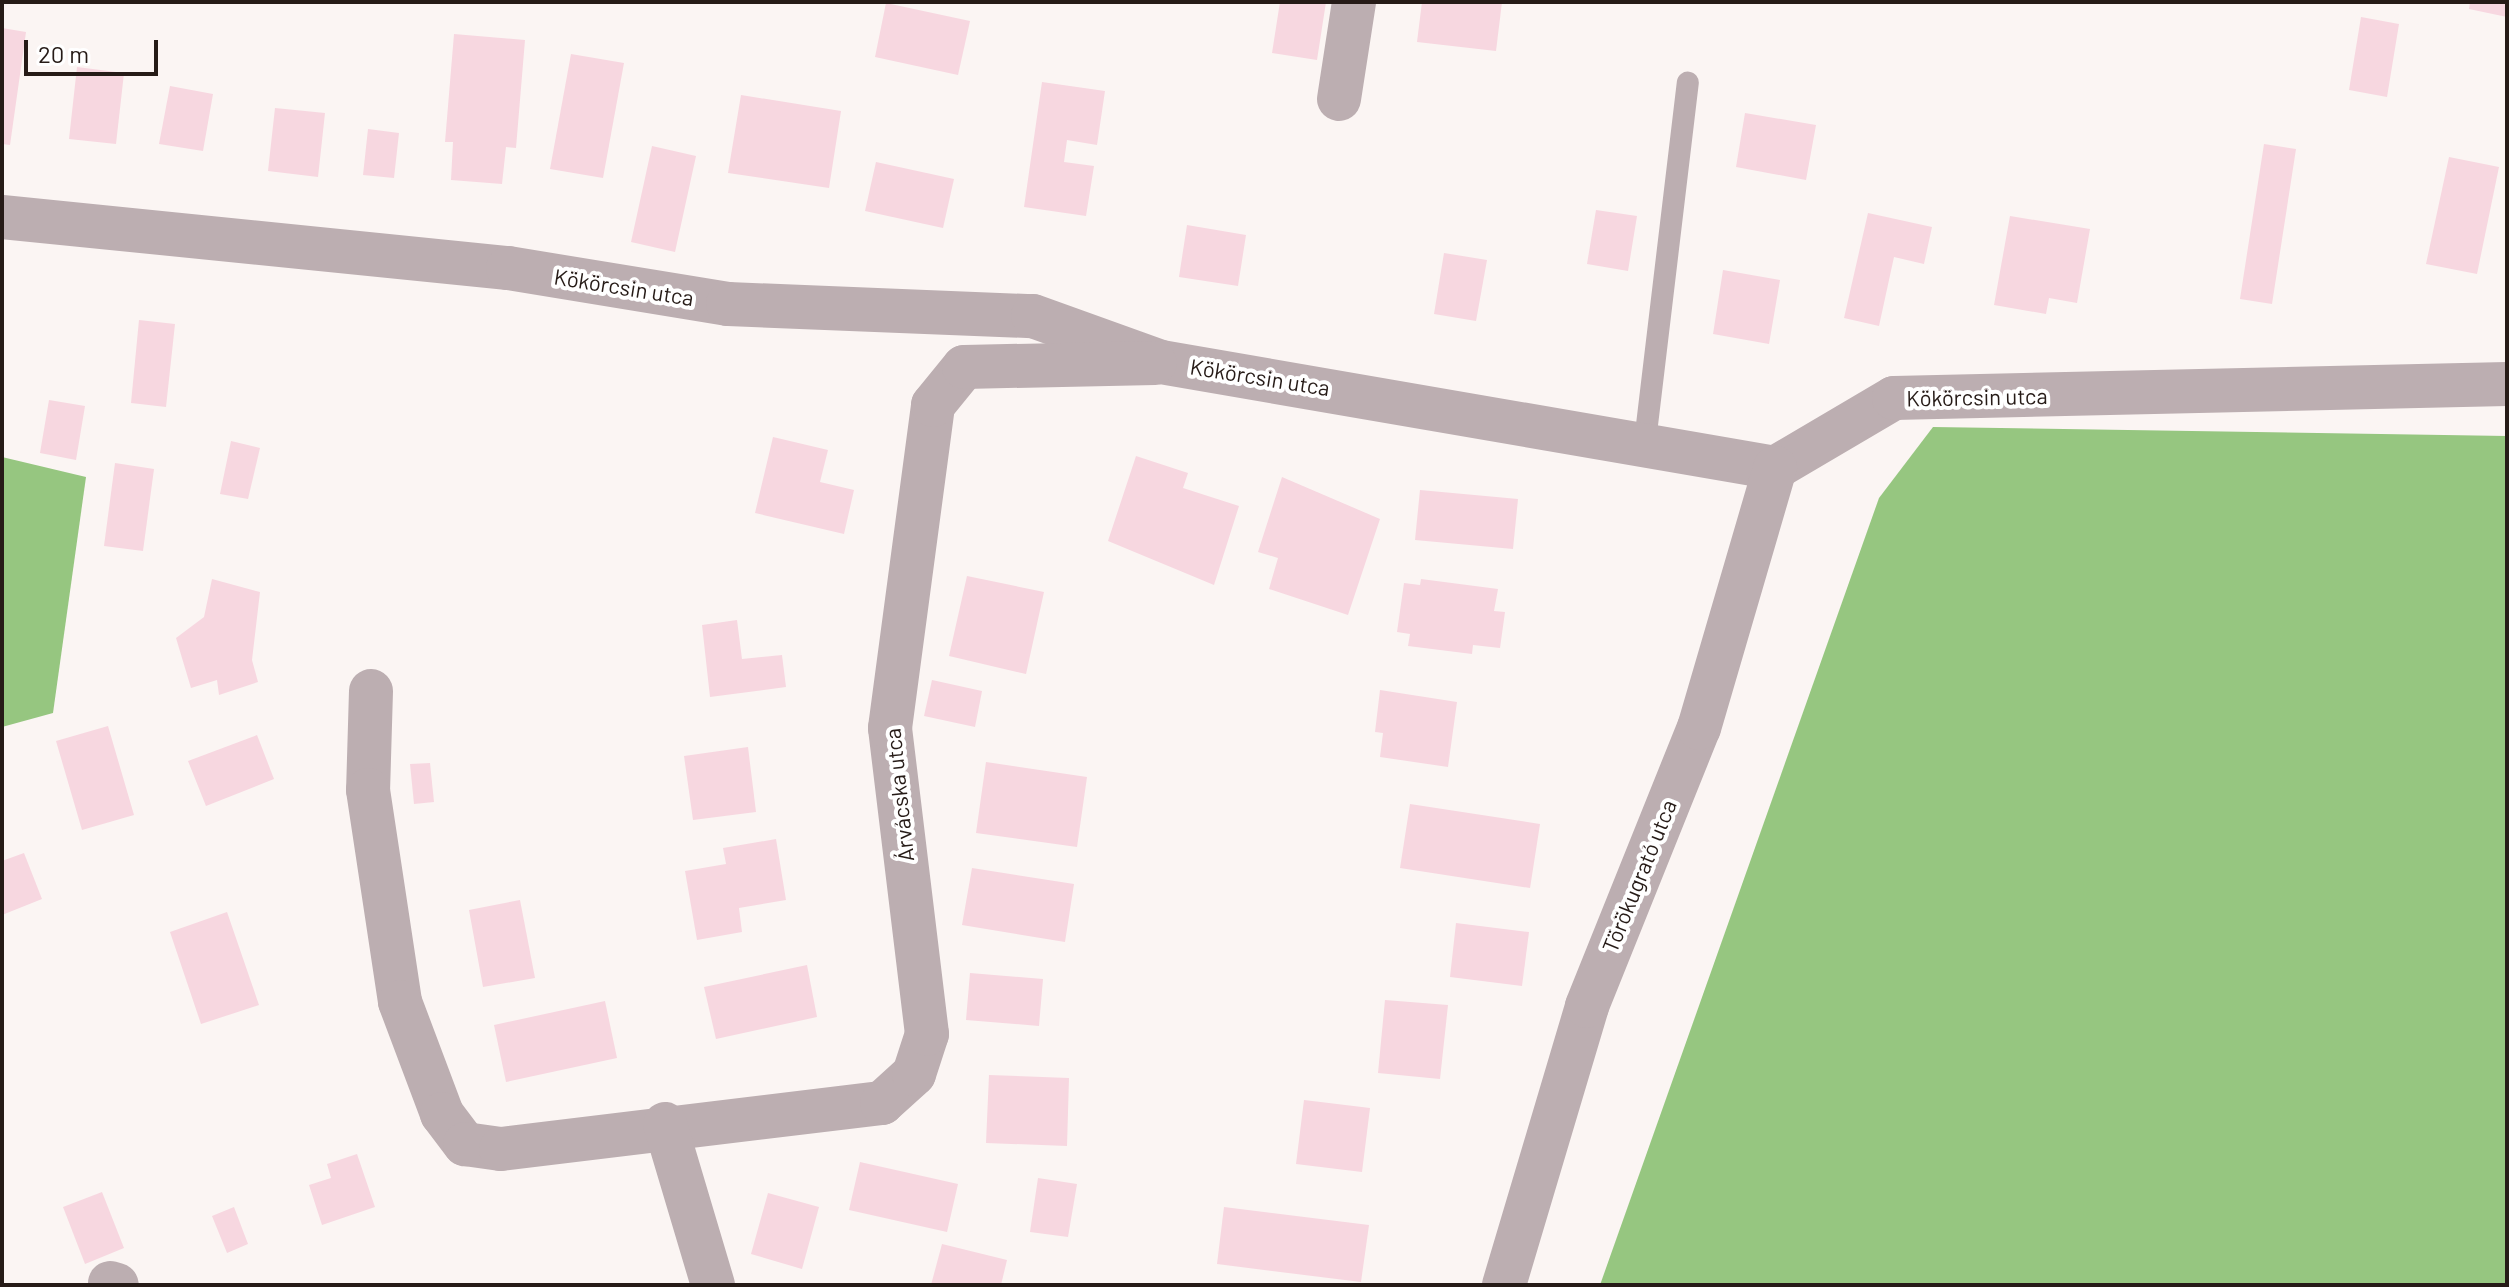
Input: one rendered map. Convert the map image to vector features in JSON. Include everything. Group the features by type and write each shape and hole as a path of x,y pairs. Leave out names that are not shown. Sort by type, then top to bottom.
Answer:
{"street":[{"path":"1339,99 1354,2"},
{"name":"Kökörcsin utca","path":"2,217 508,268 728,304 1033,316 1083,328 1161,362 1644,450 1775,468 1894,398 2507,384"},
{"name":"Árvácska utca","path":"371,691 368,790 400,1002 442,1114 465,1144 501,1149 665,1124 882,1103 914,1074 927,1034 890,728 933,405 964,367 1161,362"},
{"name":"Törökugrató utca","path":"1504,1285 1587,1006 1699,728 1775,468"},
{"path":"665,1124 713,1285"}],"lane":[{"path":"1644,450 1688,83"}],"green space":[{"path":"1933,427 2507,436 2507,1285 1600,1285 1879,498"},
{"path":"2,457 86,477 53,713 2,727"}],"building":[{"path":"1280,2 1326,2 1317,60 1272,53"},
{"path":"1422,2 1502,2 1496,51 1417,42"},
{"path":"2470,2 2507,2 2507,17 2469,9"},
{"path":"886,3 970,21 958,75 875,57"},
{"path":"2361,17 2399,24 2387,97 2349,90"},
{"path":"2,28 26,32 10,145 2,144"},
{"path":"454,34 525,40 516,148 506,147 502,184 451,180 453,142 445,142"},
{"path":"571,54 624,63 603,178 550,169"},
{"path":"77,67 124,73 116,144 69,139"},
{"path":"1042,82 1105,91 1097,145 1067,140 1064,162 1094,166 1086,216 1024,207"},
{"path":"170,86 213,94 203,151 159,144"},
{"path":"741,95 841,111 829,188 728,173"},
{"path":"275,108 325,113 318,177 268,171"},
{"path":"1745,113 1816,125 1806,180 1736,167"},
{"path":"368,129 399,133 394,178 363,175"},
{"path":"2264,144 2296,149 2272,304 2240,299"},
{"path":"652,146 696,156 675,252 631,242"},
{"path":"2449,157 2499,167 2477,274 2426,264"},
{"path":"876,162 954,179 943,228 865,211"},
{"path":"1596,210 1637,216 1628,271 1587,264"},
{"path":"1868,213 1932,227 1924,264 1894,257 1879,326 1844,318"},
{"path":"2010,216 2090,229 2077,303 2049,298 2046,314 1994,305"},
{"path":"1187,225 1246,235 1238,286 1179,277"},
{"path":"1444,253 1487,260 1476,321 1434,314"},
{"path":"1723,270 1780,280 1769,344 1713,334"},
{"path":"139,320 175,324 166,407 131,403"},
{"path":"49,400 85,406 76,460 40,453"},
{"path":"773,437 828,450 820,482 854,490 844,534 755,513"},
{"path":"231,441 260,448 248,499 220,494"},
{"path":"1136,456 1188,473 1183,488 1239,506 1214,585 1108,541"},
{"path":"115,463 154,469 143,551 104,546"},
{"path":"1282,477 1380,519 1348,615 1269,589 1278,558 1258,552"},
{"path":"1420,490 1518,499 1513,549 1415,540"},
{"path":"967,576 1044,592 1026,674 949,656"},
{"path":"212,579 260,592 252,660 258,682 219,695 217,680 191,688 176,638 204,617"},
{"path":"1421,579 1498,589 1494,611 1505,612 1500,648 1473,645 1472,654 1408,646 1410,634 1397,632 1404,583 1420,585"},
{"path":"737,620 742,659 782,655 786,687 710,697 702,625"},
{"path":"932,680 982,691 975,727 924,716"},
{"path":"1380,690 1457,702 1448,767 1380,757 1383,733 1375,732"},
{"path":"108,726 134,815 82,830 56,741"},
{"path":"257,735 274,779 206,806 188,761"},
{"path":"748,747 756,812 693,820 684,756"},
{"path":"986,762 1087,777 1077,847 976,833"},
{"path":"430,763 434,802 414,804 410,764"},
{"path":"1410,804 1540,824 1530,888 1400,868"},
{"path":"776,839 786,900 739,908 742,932 697,940 685,871 726,864 723,848"},
{"path":"24,853 42,899 2,915 2,861"},
{"path":"972,868 1074,884 1065,942 962,925"},
{"path":"520,900 535,978 483,987 469,910"},
{"path":"227,912 259,1005 201,1024 170,932"},
{"path":"1456,923 1529,932 1522,986 1450,977"},
{"path":"807,965 817,1017 716,1039 704,987"},
{"path":"970,973 1043,979 1039,1026 966,1020"},
{"path":"1385,1000 1448,1005 1440,1079 1378,1073"},
{"path":"605,1001 617,1058 506,1082 494,1025"},
{"path":"989,1075 1069,1078 1067,1146 986,1143"},
{"path":"1304,1100 1370,1108 1362,1172 1296,1164"},
{"path":"357,1154 375,1207 322,1225 309,1185 331,1178 327,1164"},
{"path":"860,1162 958,1184 947,1232 849,1210"},
{"path":"1038,1178 1077,1184 1068,1237 1030,1232"},
{"path":"102,1192 124,1248 85,1264 63,1207"},
{"path":"768,1193 819,1207 802,1269 751,1254"},
{"path":"234,1207 248,1244 227,1253 212,1216"},
{"path":"1224,1207 1369,1225 1361,1282 1217,1264"},
{"path":"942,1244 1007,1260 1001,1285 931,1285"}]}
